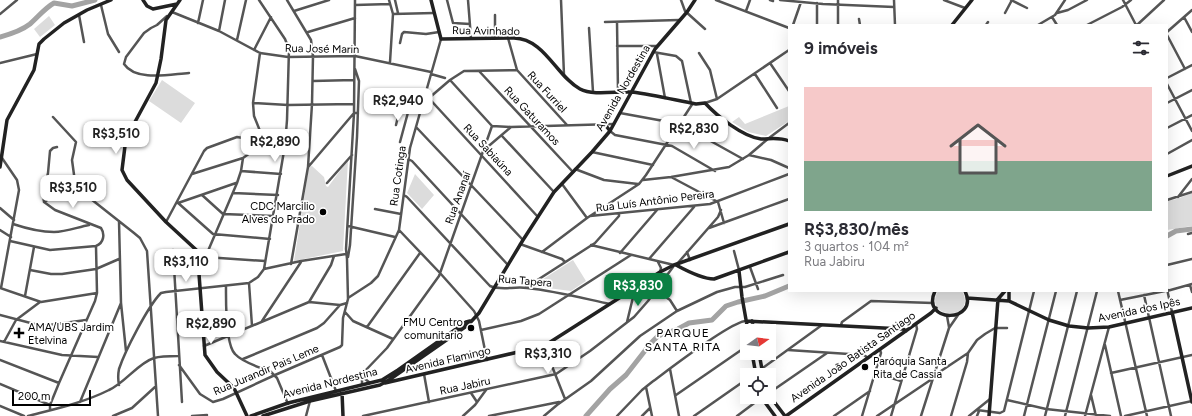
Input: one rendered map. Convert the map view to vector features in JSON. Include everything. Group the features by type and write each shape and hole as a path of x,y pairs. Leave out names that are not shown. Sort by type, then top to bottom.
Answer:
{"street":[{"path":"0,14 12,1 17,0"},
{"path":"0,166 7,120 34,70 39,44 41,41 78,14 111,0"},
{"path":"143,0 147,6 153,9 178,4"},
{"path":"180,0 158,25 151,28 144,34 124,62 126,66 134,71 147,75 158,76 189,73"},
{"path":"198,23 203,0"},
{"path":"219,32 225,0"},
{"path":"236,40 246,0"},
{"path":"119,385 119,369 126,353 141,323 161,293 249,283 258,277 264,269 278,195 285,145 288,105 289,49 287,43 260,0"},
{"path":"287,0 308,32 311,40 313,56 308,167 291,264"},
{"path":"294,11 329,0"},
{"path":"355,0 354,113 347,254 348,299 345,312 351,320 393,339"},
{"path":"395,0 398,13"},
{"path":"431,0 440,39"},
{"path":"447,0 453,23 470,24"},
{"path":"468,0 471,38"},
{"path":"562,0 564,75"},
{"path":"681,0 685,11 705,29"},
{"name":"Avenida Nordestina","path":"251,416 342,391 380,385 463,328 477,316 520,244 554,192 610,131 631,92 655,53 657,46 687,12 695,0"},
{"path":"716,0 788,28"},
{"path":"746,11 750,0"},
{"path":"780,0 894,7"},
{"path":"838,0 838,24"},
{"path":"894,0 895,24"},
{"path":"944,0 966,8"},
{"path":"953,24 972,0"},
{"path":"1006,13 1012,0 1027,8"},
{"path":"1040,24 1057,13 1065,0"},
{"path":"1057,13 1068,10 1086,0"},
{"path":"1123,0 1136,24"},
{"path":"1089,24 1126,5 1131,0"},
{"path":"1138,24 1164,0"},
{"path":"355,5 390,2 393,14 390,62"},
{"path":"793,24 801,2"},
{"path":"817,3 817,24"},
{"path":"101,5 108,34 119,52"},
{"path":"1168,33 1192,10"},
{"name":"Rua José Marin","path":"171,11 236,40 260,53 288,57 355,56 390,62 445,78"},
{"path":"393,14 434,13"},
{"path":"78,14 84,42"},
{"path":"495,15 495,38"},
{"path":"167,16 164,25 164,37 158,76 153,89 129,133 125,146 122,170 128,180 166,222 205,257 265,261"},
{"path":"254,50 271,17"},
{"path":"1052,17 1056,24"},
{"path":"1184,17 1192,32"},
{"path":"308,32 355,18"},
{"path":"859,18 860,24"},
{"path":"606,22 679,20"},
{"path":"617,22 618,92"},
{"path":"589,28 593,92"},
{"path":"400,43 404,32 426,34 439,32"},
{"path":"1168,36 1185,69"},
{"path":"508,38 516,70"},
{"name":"Rua Avinhado","path":"440,39 517,38 534,44 581,90 593,92 631,92 692,103 705,103"},
{"name":"Rua Cotinga","path":"348,299 371,283 378,276 399,230 410,148 440,39"},
{"path":"617,46 657,46"},
{"path":"788,51 717,99 705,103 721,118 750,136 761,139 778,138 788,141"},
{"path":"260,53 253,103 254,116 264,146"},
{"path":"542,252 588,217 639,184 667,144 692,103 682,61 676,56 655,53 665,98"},
{"path":"699,53 710,70 717,99"},
{"path":"0,63 37,54"},
{"path":"770,63 788,90"},
{"path":"1168,78 1192,65"},
{"path":"347,254 352,226 358,113 359,81 355,67"},
{"name":"Rua Gaturamos","path":"479,70 530,126 574,171"},
{"name":"Rua Furriel","path":"429,98 450,80 464,71 516,70 567,125"},
{"path":"755,74 777,108"},
{"path":"313,80 354,80"},
{"path":"450,80 492,126 511,127 614,124"},
{"path":"1168,86 1192,131"},
{"path":"1168,102 1192,90"},
{"name":"Rua Sabiaúna","path":"425,94 538,217"},
{"path":"253,103 288,105 354,104"},
{"path":"396,125 401,104 404,103 421,107"},
{"path":"400,142 410,105"},
{"path":"308,167 354,113 358,113"},
{"path":"620,113 680,124 743,159"},
{"path":"1168,128 1192,115"},
{"path":"53,117 76,142 72,159 75,185 85,195 119,220 140,238 147,251 158,416"},
{"path":"601,124 607,127 615,135 672,146 715,171"},
{"path":"642,180 671,178 715,171 729,167 749,155 768,138 788,124"},
{"name":"Rua Ananaí","path":"364,372 381,356 440,273 492,126"},
{"path":"416,127 523,240"},
{"path":"483,150 502,136 511,127"},
{"path":"502,136 554,192"},
{"path":"166,222 178,203 205,150 209,147 237,137 249,139 264,146"},
{"path":"1168,153 1192,140"},
{"path":"192,174 243,158 257,148 264,146 285,145"},
{"path":"0,230 10,239 44,250 99,245 102,240 103,233 101,228 55,210 44,202 43,194 48,173 50,151 53,148 57,148"},
{"path":"592,152 653,165"},
{"path":"327,183 352,154 356,154"},
{"path":"749,155 771,160 788,168"},
{"path":"2,158 15,177 18,183 18,190 14,220 0,288 41,302"},
{"path":"243,158 237,183 199,271 205,355 217,372 232,385 247,416"},
{"path":"408,159 412,161 508,265"},
{"path":"1168,176 1192,166"},
{"path":"241,171 281,174"},
{"path":"574,171 604,180 639,184"},
{"name":"Rua Luís Antônio Pereira","path":"562,183 588,217 694,206 718,202 788,174"},
{"path":"671,178 718,202 724,223"},
{"path":"1178,197 1192,178"},
{"path":"178,203 237,183"},
{"path":"44,202 75,185"},
{"path":"1185,188 1192,192"},
{"path":"1168,200 1192,192"},
{"path":"233,193 278,195"},
{"path":"202,195 220,213 274,216"},
{"name":"Rua Tapera","path":"404,195 408,197 490,286 500,289 525,288 569,295 610,304"},
{"path":"709,228 788,199"},
{"path":"178,203 209,232 215,235 270,239"},
{"path":"649,259 694,206"},
{"path":"0,208 14,220"},
{"path":"375,209 401,214"},
{"path":"620,252 657,210"},
{"name":"Rua Jabiru","path":"363,416 556,374 634,317 675,265 718,217 721,210"},
{"path":"525,288 591,245 611,225 619,214"},
{"path":"119,220 121,303 126,353"},
{"path":"13,224 52,232 90,224"},
{"name":"Avenida Flamingo","path":"380,385 544,346 660,272 675,265 788,224"},
{"path":"348,226 396,237"},
{"path":"399,230 474,310 481,330 487,360"},
{"path":"1188,234 1192,233"},
{"path":"520,244 565,262"},
{"path":"591,245 675,265 712,279 739,271 788,252"},
{"path":"50,410 50,405 87,320 97,293 96,246"},
{"path":"24,296 34,247"},
{"path":"172,250 182,402"},
{"path":"734,251 739,271 747,324"},
{"path":"687,252 690,260"},
{"path":"367,327 420,253"},
{"path":"264,269 301,261 347,254"},
{"path":"481,330 532,317 631,255"},
{"path":"309,302 331,266 334,256"},
{"path":"30,270 51,274 96,269 119,259"},
{"path":"1168,265 1192,259"},
{"path":"261,322 301,261"},
{"path":"657,261 661,268 660,272"},
{"path":"750,267 758,289"},
{"path":"544,416 591,381 640,336 677,311 717,292 783,275"},
{"path":"249,283 252,326"},
{"path":"1168,290 1191,284 1192,292"},
{"path":"226,286 228,336 232,350 242,359 275,375 288,405"},
{"path":"627,323 627,316 635,289"},
{"path":"656,290 670,300 677,311"},
{"path":"935,292 933,298 934,303 940,313 947,316 958,315"},
{"path":"921,416 949,328 966,306 967,298 965,292"},
{"path":"989,414 998,299 1006,292"},
{"path":"1007,292 1007,300"},
{"path":"978,410 989,414 1004,411 1034,292"},
{"path":"1024,416 1056,292"},
{"path":"1045,416 1076,292"},
{"path":"1065,416 1097,292"},
{"path":"1118,292 1147,416"},
{"path":"1120,300 1158,292"},
{"path":"1125,416 1192,402 1167,292"},
{"path":"4,342 16,320 41,302 97,293"},
{"path":"1144,295 1171,416"},
{"name":"Avenida dos Ipês","path":"967,298 1007,300 1048,320 1068,326 1088,328 1109,327 1192,308"},
{"path":"841,325 842,322 873,301 934,303"},
{"path":"204,346 309,302 340,305 347,303"},
{"path":"79,403 121,303"},
{"path":"242,359 317,328 340,305"},
{"name":"Avenida João Batista Santiago","path":"786,416 931,314 936,308"},
{"name":"Rua Jurandir Pais Leme","path":"179,365 197,390 210,401 217,401 340,348 342,345 345,312"},
{"name":"Avenida João Batista Santiago","path":"931,314 940,313"},
{"path":"0,315 42,326 87,320"},
{"path":"947,316 949,328"},
{"path":"617,416 646,387 739,322 752,321 841,325 902,329 906,331"},
{"path":"891,416 917,329 916,324"},
{"path":"763,368 822,325"},
{"path":"1085,415 1109,327"},
{"path":"878,416 968,353 981,336 995,328 1007,328"},
{"path":"0,340 71,356 98,357"},
{"path":"1105,344 1121,416"},
{"path":"544,346 565,399"},
{"path":"788,350 864,355 868,358"},
{"path":"862,416 875,373 880,350"},
{"path":"676,395 740,351"},
{"path":"776,389 827,353"},
{"path":"951,416 967,362 968,353"},
{"path":"1111,373 1192,354"},
{"path":"322,355 336,391"},
{"path":"28,416 79,403 110,390 119,385 143,364 153,358 178,356"},
{"path":"0,360 59,383"},
{"path":"670,369 679,416"},
{"path":"364,372 365,379 370,383"},
{"path":"362,384 364,372"},
{"path":"875,373 901,381"},
{"name":"Avenida Nordestina","path":"310,399 362,384 382,380 394,374"},
{"name":"Avenida Flamingo","path":"394,374 400,380"},
{"path":"424,374 429,402"},
{"path":"0,384 50,405"},
{"path":"694,416 740,384"},
{"path":"113,416 132,408 155,387"},
{"path":"646,387 652,416"},
{"path":"463,416 487,389"},
{"path":"834,416 870,390"},
{"path":"342,391 343,416"},
{"path":"470,393 474,395 477,402"},
{"path":"1091,394 1096,415"},
{"path":"860,398 867,400"},
{"path":"306,416 310,399"},
{"path":"969,416 990,399"},
{"path":"1007,400 1046,409 1067,411 1085,415 1110,416"},
{"path":"489,416 504,415 540,405 561,402"},
{"path":"776,403 786,416"},
{"path":"736,416 753,404"},
{"path":"766,404 775,416"},
{"name":"Avenida Nordestina","path":"263,416 288,405"},
{"path":"0,406 24,416"},
{"path":"642,416 650,407"},
{"path":"977,416 978,410"},
{"path":"383,416 384,412"},
{"path":"192,416 207,415"}],"shaded area":[{"path":"49,16 55,25 40,37 34,29"},
{"path":"162,80 195,103 181,123 149,101"},
{"path":"788,106 788,122 766,136 748,132 732,122 739,117 745,124"},
{"name":"CDC Marcilio Alves do Prado","path":"348,160 343,251 294,261 309,167 312,166 324,177 326,186 328,187"},
{"path":"415,174 434,195 422,209 407,193"},
{"path":"1192,193 1192,226 1168,230 1168,201"},
{"path":"573,260 586,281 571,291 532,286"},
{"path":"938,292 962,292 965,301 963,308 957,312 950,313 943,312 937,307 935,301"}],"waterway":[{"path":"0,37 16,32 27,26 54,3 72,6 95,0"},
{"path":"1168,235 1176,231 1192,229"},
{"path":"586,416 610,389 626,375 658,336 678,329 689,323 712,320 726,306 765,296 788,286"}],"place":[{"name":"CDC Marcilio Alves do Prado","path":"323,212"},
{"name":"FMU Centro comunitario","path":"471,328"},
{"name":"AMA/UBS Jardim Etelvina","path":"19,333"},
{"name":"Paróquia Santa Rita de Cassia","path":"865,367"}],"district":[{"name":"PARQUE SANTA RITA","path":"683,340"}]}
